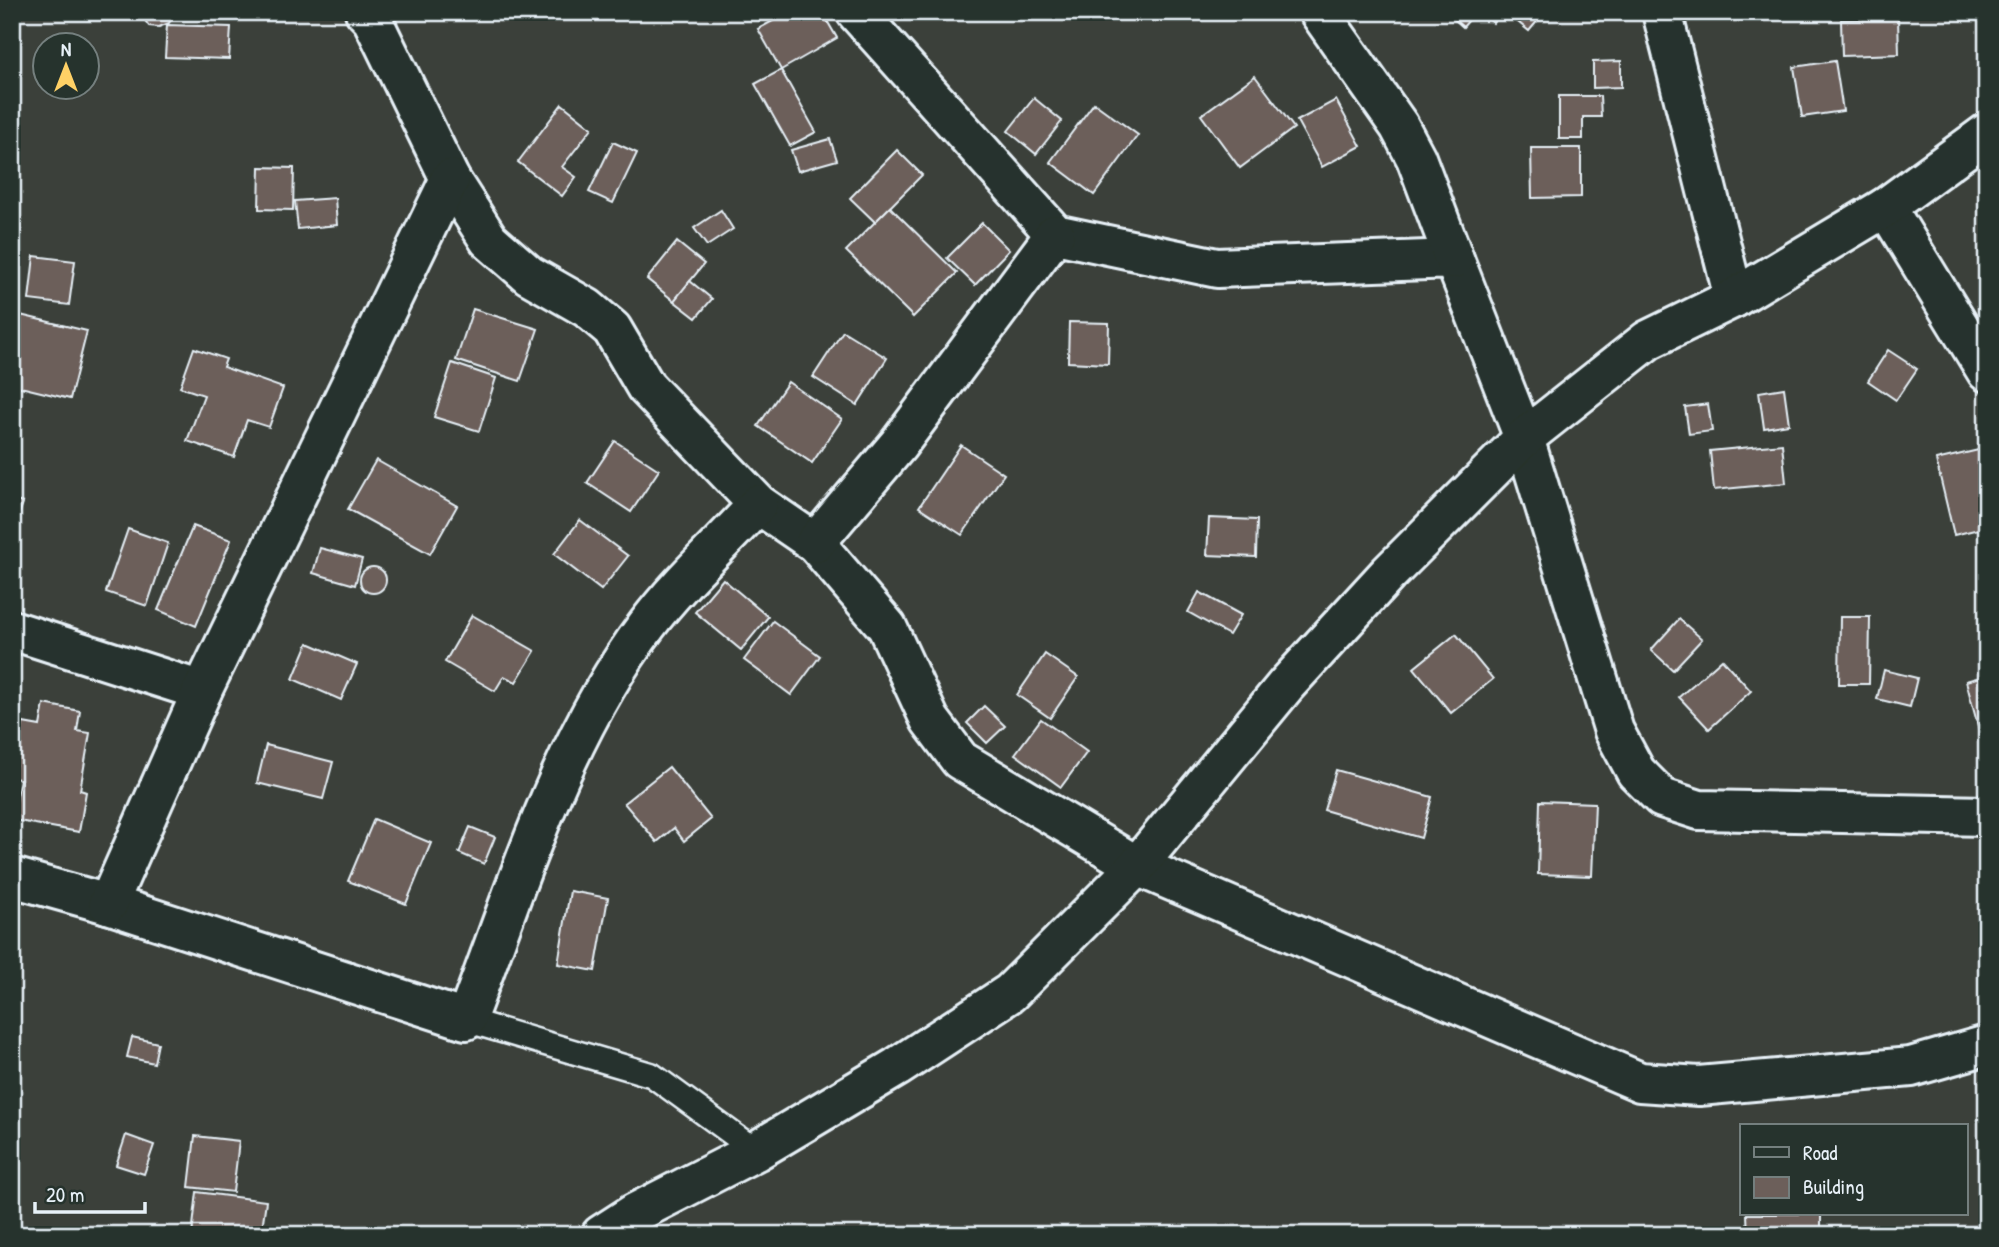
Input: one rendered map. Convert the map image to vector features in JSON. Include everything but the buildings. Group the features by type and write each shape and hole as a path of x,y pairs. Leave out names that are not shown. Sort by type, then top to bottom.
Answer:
{"street":[{"path":"856,12 1055,234 1217,268 1454,259"},
{"path":"1319,12 1399,126 1416,158 1524,438 1614,731 1636,772 1662,798 1699,810 1987,816"},
{"path":"1662,12 1734,298"},
{"path":"371,15 450,179 489,240 529,275 587,308 612,329 646,387 758,504 814,543 887,627 930,720 960,760 1136,866 1640,1082 1699,1086 1911,1067 1987,1045"},
{"path":"601,1235 635,1213 755,1151 897,1067 1010,993 1136,866 1286,685 1388,574 1524,438 1648,340 1734,298 1886,207 1987,133"},
{"path":"108,904 202,691 450,179"},
{"path":"1886,207 1987,372"},
{"path":"814,543 898,445 1055,234"},
{"path":"12,877 108,904 466,1020 569,757 610,681 647,625 758,504"},
{"path":"12,630 202,691"}],"lane":[{"path":"466,1020 652,1075 755,1151"}]}
